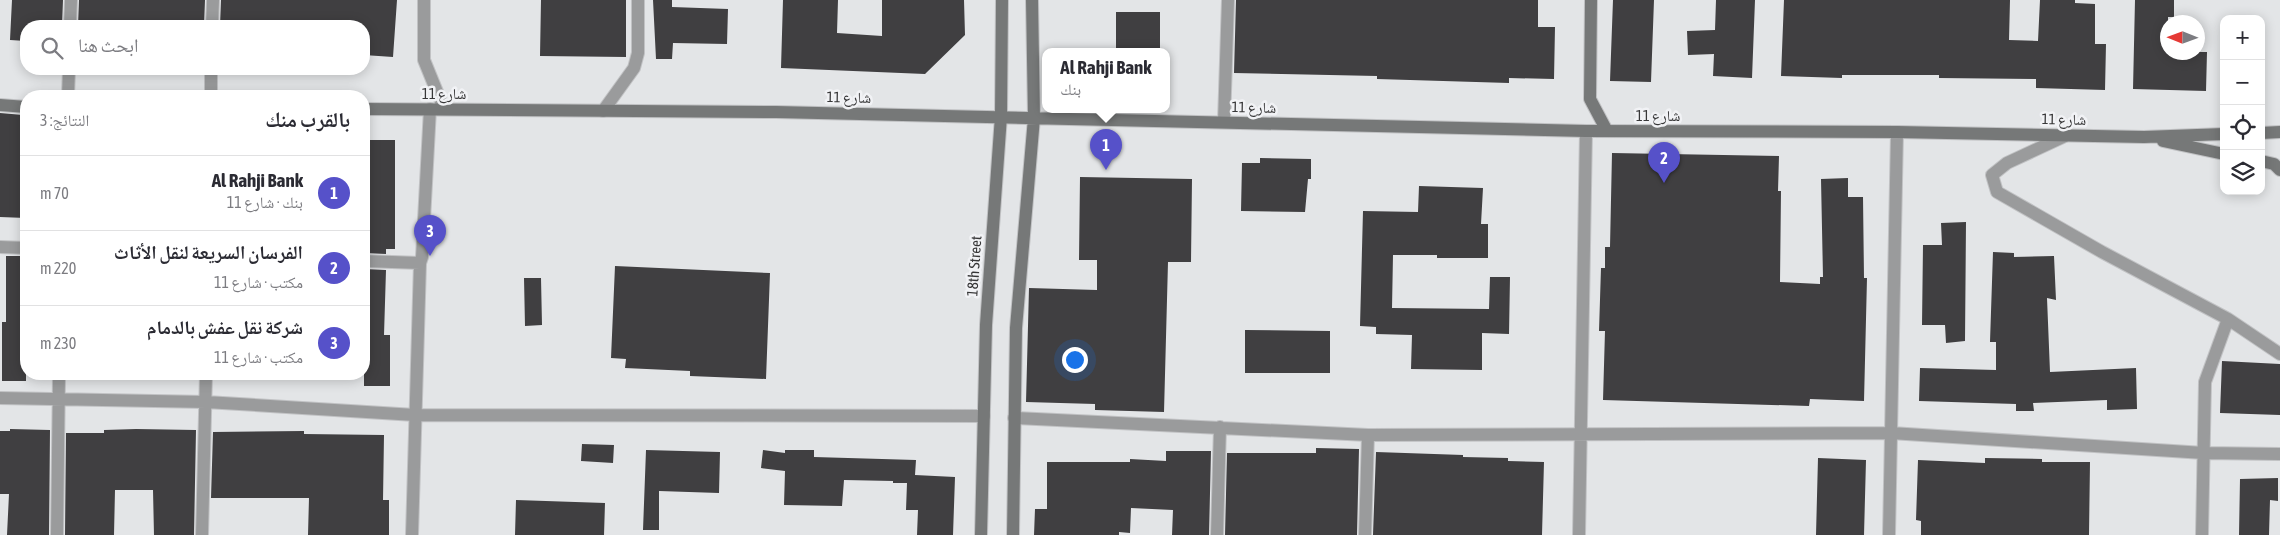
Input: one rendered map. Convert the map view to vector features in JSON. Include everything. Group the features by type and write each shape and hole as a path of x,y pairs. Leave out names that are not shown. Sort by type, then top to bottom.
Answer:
{"street":[{"path":"70,20 71,0"},
{"path":"212,20 214,0"},
{"path":"424,0 424,60 444,109"},
{"path":"603,111 634,68 638,53 638,0"},
{"name":"18th Street","path":"981,535 986,325 1001,116 1002,0"},
{"path":"1013,535 1014,418 1019,286 1034,118 1032,0"},
{"path":"1224,122 1228,0"},
{"path":"1591,0 1590,99 1607,131"},
{"path":"68,90 69,75"},
{"path":"211,75 211,90"},
{"path":"0,105 20,107"},
{"path":"412,535 420,263 422,256 430,109"},
{"name":"شارع 11","path":"370,110 776,112 1001,116 1586,132 1897,132 2144,137 2220,134"},
{"path":"1579,535 1586,132"},
{"path":"1889,535 1897,132"},
{"path":"2265,133 2280,132"},
{"path":"2065,136 2007,163 1992,175 1997,192 2102,252 2228,318 2280,354"},
{"name":"شارع 11","path":"2144,137 2220,153"},
{"path":"2265,162 2274,164 2280,170"},
{"path":"0,247 20,248"},
{"path":"370,261 420,263"},
{"path":"2202,535 2205,382 2228,318"},
{"path":"57,535 59,380"},
{"path":"202,535 206,380"},
{"path":"0,398 206,402 415,414 984,416"},
{"path":"1014,418 1368,434 1891,433 2204,453 2280,454"},
{"path":"1217,535 1220,428"},
{"path":"1365,535 1368,434"}],"building":[{"path":"12,0 63,0 62,20 20,20 20,41 10,40"},
{"path":"79,0 205,0 204,20 78,20"},
{"path":"221,0 397,0 393,57 370,55 370,20 220,20"},
{"path":"541,0 626,0 626,57 540,56"},
{"path":"653,0 672,0 672,7 728,9 727,44 673,43 672,59 656,59"},
{"path":"783,0 838,0 837,33 882,36 882,0 964,0 965,35 925,74 781,68"},
{"path":"1236,0 1538,0 1538,27 1555,27 1554,79 1509,78 1509,83 1377,79 1377,76 1234,73"},
{"path":"1613,0 1654,0 1651,82 1610,81"},
{"path":"1716,0 1755,0 1752,78 1713,76 1714,54 1688,55 1687,31 1715,30"},
{"path":"1784,0 2010,0 2009,40 2038,41 2040,0 2075,0 2075,3 2095,4 2095,44 2106,44 2105,90 2036,88 2036,79 1939,78 1939,75 1842,75 1842,78 1781,76"},
{"path":"2135,0 2174,0 2174,15 2160,15 2160,60 2205,60 2205,52 2207,52 2206,91 2133,89"},
{"path":"1116,12 1160,12 1160,48 1116,48"},
{"path":"0,113 20,115 20,218 0,217"},
{"path":"370,140 395,140 395,249 386,249 386,254 370,253"},
{"path":"1612,153 1779,156 1778,191 1781,191 1780,282 1820,284 1820,277 1823,277 1821,179 1848,178 1848,197 1863,197 1864,278 1867,278 1864,401 1810,399 1809,406 1603,400 1605,331 1599,331 1601,268 1605,268 1605,247 1610,247"},
{"path":"1260,158 1311,159 1311,179 1308,179 1305,212 1241,211 1242,163 1260,163"},
{"path":"1080,177 1192,179 1191,262 1168,262 1164,412 1095,410 1095,404 1026,402 1029,288 1097,290 1097,260 1079,260"},
{"path":"1419,186 1483,188 1481,224 1488,224 1488,258 1437,258 1437,255 1393,255 1392,308 1489,309 1490,277 1510,277 1509,334 1482,333 1482,370 1411,369 1412,335 1376,334 1376,327 1360,326 1363,211 1418,212"},
{"path":"1966,222 1965,341 1946,343 1945,325 1922,325 1923,245 1942,245 1941,223"},
{"path":"1993,252 2014,253 2014,257 2054,256 2056,300 2047,298 2050,372 2136,368 2137,409 2107,410 2107,400 2033,403 2034,411 2016,411 2016,404 1919,401 1920,368 1996,370 1996,342 1990,342"},
{"path":"6,256 20,256 20,380 26,381 2,381 2,322 6,322"},
{"path":"615,266 770,273 766,379 690,376 690,371 625,368 626,359 611,358"},
{"path":"370,269 386,270 384,335 390,335 390,386 364,386 364,380 370,380"},
{"path":"524,278 541,278 542,325 525,326"},
{"path":"1245,330 1330,331 1330,373 1245,373"},
{"path":"2222,361 2280,364 2280,415 2220,413"},
{"path":"10,429 50,430 49,535 7,535 9,494 0,494 0,431 10,431"},
{"path":"104,430 196,430 194,535 154,535 153,490 115,490 114,535 65,535 66,433 104,433"},
{"path":"304,431 304,434 384,435 383,500 389,500 389,535 308,535 309,498 211,498 213,432"},
{"path":"582,444 614,445 613,463 581,461"},
{"path":"1316,448 1359,449 1357,535 1225,535 1227,453 1316,453"},
{"path":"646,450 720,452 719,493 659,491 659,530 643,530"},
{"path":"763,450 785,453 785,450 814,450 814,457 916,460 915,475 955,477 953,535 917,535 918,510 906,510 907,483 844,480 842,506 784,505 785,471 761,468"},
{"path":"1166,451 1211,451 1209,535 1172,535 1173,510 1131,508 1130,533 1119,532 1119,535 1034,535 1035,509 1047,509 1047,462 1130,462 1130,459 1166,461"},
{"path":"1376,452 1463,455 1463,457 1508,458 1508,461 1544,462 1542,535 1373,535"},
{"path":"1818,458 1866,460 1864,535 1816,535"},
{"path":"1985,458 2042,459 2042,462 2090,462 2089,535 1921,535 1921,521 1916,520 1918,460 1985,463"},
{"path":"2278,478 2278,501 2270,500 2269,535 2239,535 2240,479"},
{"path":"516,500 605,503 604,535 515,535"}],"place":[{"name":"Al Rahji Bank","path":"1106,170"},
{"name":"الفرسان السريعة لنقل الأثاث","path":"1664,183"},
{"name":"شركة نقل عفش بالدمام","path":"430,256"}]}
